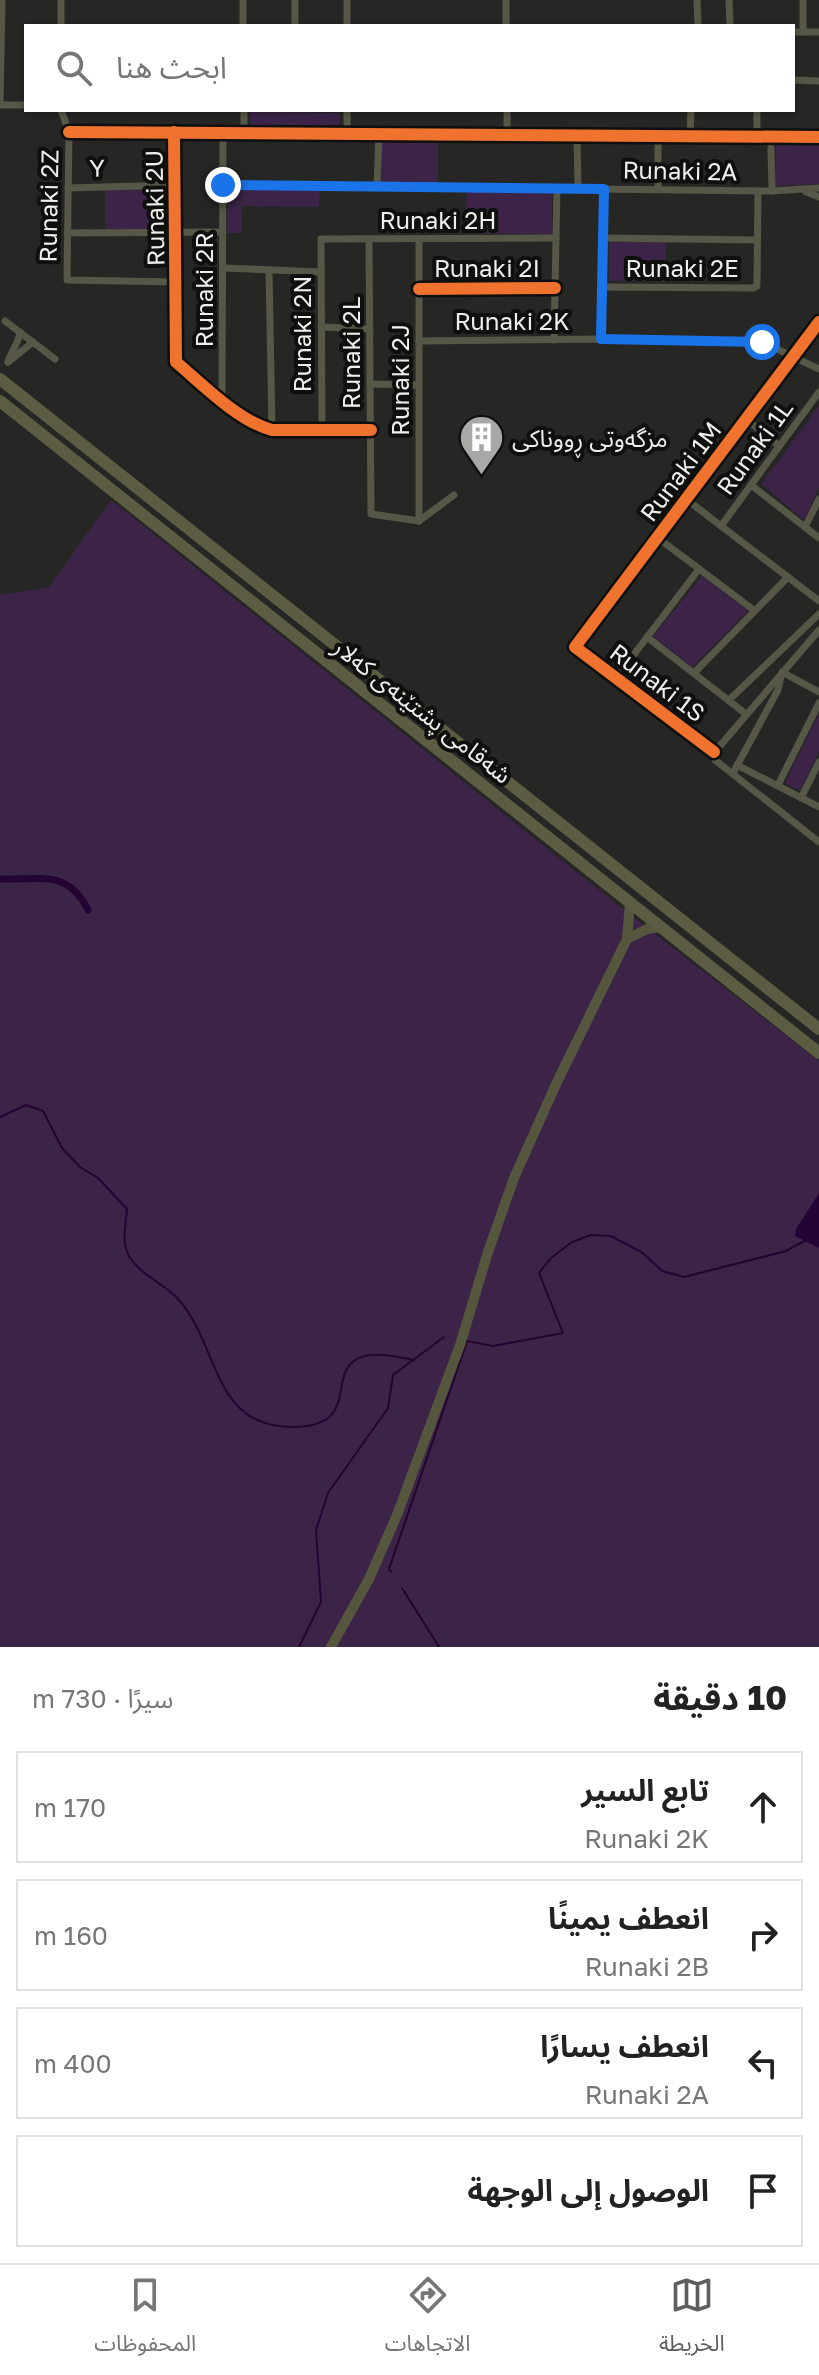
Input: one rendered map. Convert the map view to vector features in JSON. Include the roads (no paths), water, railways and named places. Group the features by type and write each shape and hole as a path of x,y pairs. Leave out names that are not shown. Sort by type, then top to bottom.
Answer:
{"highway":[{"name":"شەقامی پشتێنەی کەلار","path":"0,379 819,1029"},
{"name":"شەقامی پشتێنەی کەلار","path":"0,401 819,1053"},
{"path":"376,701 385,696 387,686"}],"main road":[{"path":"331,1647 369,1579 397,1515 460,1345 488,1252 525,1151 627,939 630,903"},
{"path":"627,939 661,927"}],"street":[{"path":"2,0 0,105 24,105"},
{"path":"61,0 61,24"},
{"path":"243,0 243,24"},
{"path":"295,0 295,24"},
{"path":"347,0 347,24"},
{"path":"506,0 506,24"},
{"path":"697,0 698,24"},
{"path":"729,0 730,24"},
{"path":"803,0 803,32"},
{"path":"795,32 819,32"},
{"path":"795,80 819,81"},
{"path":"62,112 69,132 819,137"},
{"path":"244,112 244,133"},
{"path":"347,112 347,134"},
{"path":"507,112 507,135"},
{"path":"690,136 691,112"},
{"path":"757,112 757,137"},
{"name":"Runaki 2Z","path":"69,132 67,280 177,282"},
{"name":"Runaki 2U","path":"174,132 176,362 222,400"},
{"name":"Runaki 2R","path":"222,400 223,133"},
{"path":"377,187 379,134"},
{"path":"577,136 578,188"},
{"path":"658,136 658,189"},
{"path":"771,148 772,191"},
{"name":"Y","path":"68,188 175,185"},
{"name":"Runaki 2A","path":"223,185 758,191 819,188"},
{"path":"554,340 557,188"},
{"path":"601,339 604,189"},
{"path":"800,190 819,197"},
{"path":"603,238 757,240 758,191"},
{"path":"68,233 223,232"},
{"name":"Runaki 2H","path":"321,239 556,238"},
{"name":"Runaki 2N","path":"321,239 322,429"},
{"name":"Runaki 2L","path":"369,239 371,514 419,521"},
{"name":"Runaki 2J","path":"419,239 419,521"},
{"name":"Runaki 2E","path":"602,287 753,288 758,281 757,240"},
{"path":"224,268 321,272"},
{"path":"269,270 272,430"},
{"name":"Runaki 2I","path":"419,289 555,288"},
{"path":"5,321 55,359"},
{"name":"Runaki 1M","path":"575,647 819,322"},
{"path":"321,327 370,329"},
{"path":"20,332 19,341 8,362 33,342"},
{"name":"Runaki 2K","path":"419,341 601,339 762,342 819,369"},
{"path":"370,384 419,385"},
{"name":"Runaki 1L","path":"721,526 819,392"},
{"path":"222,400 272,430 371,430"},
{"path":"746,419 779,446"},
{"path":"751,485 819,538"},
{"path":"419,521 454,495"},
{"path":"686,499 819,601"},
{"path":"805,527 819,499"},
{"path":"658,538 755,611"},
{"name":"Runaki 1S","path":"616,678 699,569"},
{"path":"694,673 788,577"},
{"path":"729,700 819,614"},
{"path":"714,752 782,672 815,641 819,630"},
{"path":"647,637 746,714"},
{"name":"Runaki 1S","path":"575,647 714,752 715,760 819,842"},
{"path":"782,672 819,692"},
{"path":"733,773 778,690 782,672"},
{"path":"778,785 819,703"},
{"path":"801,798 819,762"},
{"path":"737,765 819,807"}],"waterway":[{"path":"0,879 40,878 62,882 80,897 88,910"},
{"path":"0,1117 26,1105 43,1111 62,1148 80,1167 98,1178 127,1209 125,1239 129,1256 139,1269 179,1300 203,1340 221,1381 246,1414 266,1423 292,1427 314,1425 328,1418 335,1409 344,1375 349,1365 359,1358 379,1355 414,1360"},
{"path":"391,1572 389,1569 467,1341 493,1346 563,1333 539,1273 551,1258 572,1242 591,1235 611,1236 643,1253 662,1271 684,1277 786,1251 806,1240"},
{"path":"299,1647 321,1602 316,1530 328,1493 388,1408 393,1375 444,1337"},
{"path":"402,1588 439,1647"}],"place":[{"name":"مزگەوتی ڕووناکی","path":"481,476"}]}
